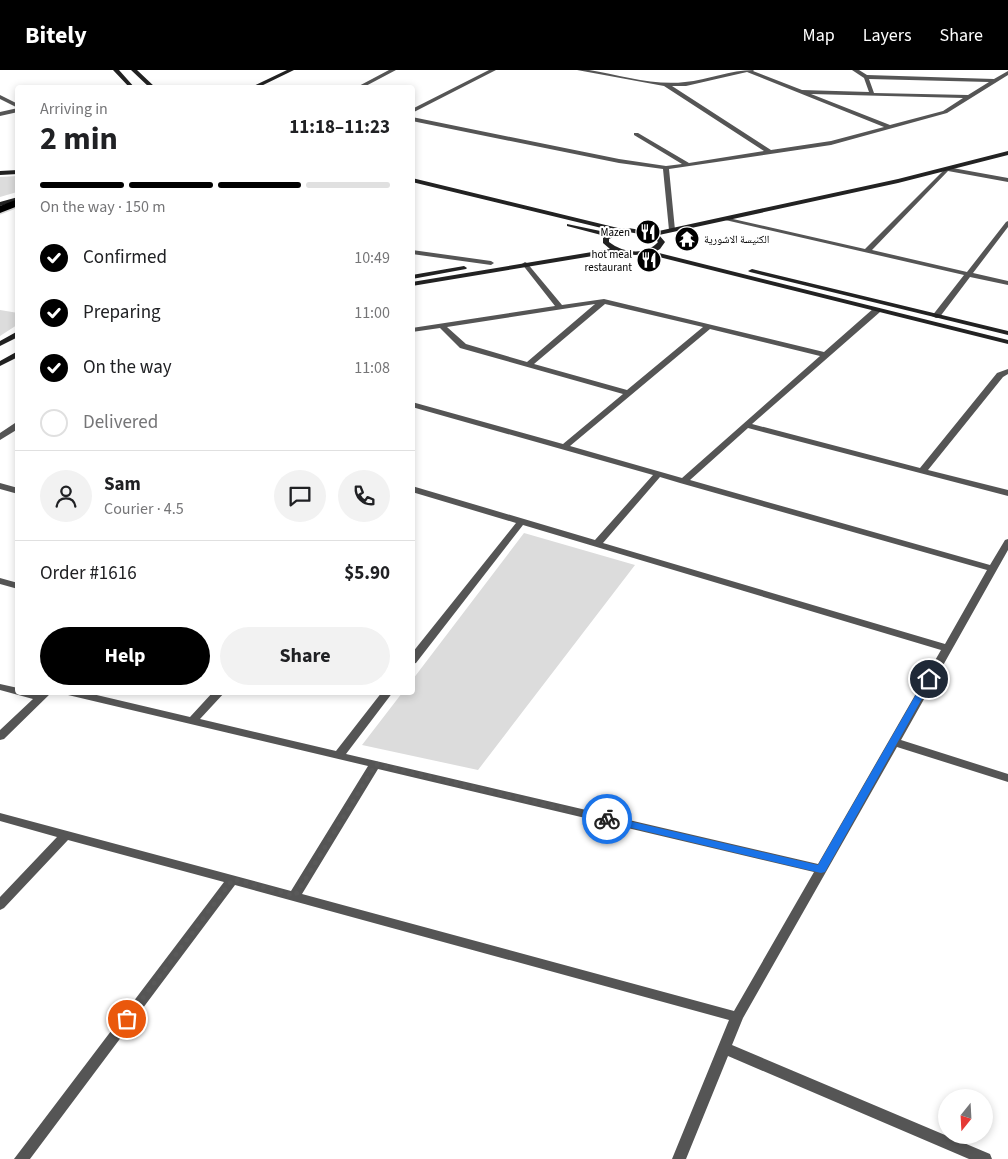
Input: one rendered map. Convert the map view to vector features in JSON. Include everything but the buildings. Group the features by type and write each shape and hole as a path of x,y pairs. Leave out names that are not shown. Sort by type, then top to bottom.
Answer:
{"highway":[{"path":"0,210 15,203"}],"street":[{"path":"116,70 130,85"},
{"path":"134,70 151,85"},
{"path":"257,85 291,70"},
{"path":"363,85 393,70"},
{"path":"415,109 493,70"},
{"path":"580,70 666,86 686,84 750,70 889,127"},
{"path":"855,70 866,77 998,81"},
{"path":"898,70 908,78"},
{"path":"415,120 619,161 666,168 831,143 945,112 998,81 1007,72"},
{"path":"866,77 872,94"},
{"path":"666,86 769,152"},
{"path":"801,92 971,97"},
{"path":"0,97 15,106"},
{"path":"0,114 15,109"},
{"path":"636,134 688,165"},
{"path":"415,181 622,231 642,231 654,234 898,182 1008,153"},
{"path":"666,168 672,230"},
{"path":"947,169 1008,180"},
{"path":"867,251 947,169"},
{"path":"0,173 15,172"},
{"path":"415,187 609,235 622,231"},
{"path":"0,204 15,199"},
{"path":"724,219 1008,284"},
{"path":"936,316 1008,223"},
{"path":"654,234 662,242 658,248"},
{"path":"608,246 605,240 609,235"},
{"path":"415,276 608,246 632,253 647,252 658,248 1008,333"},
{"path":"415,283 618,250"},
{"path":"415,252 491,263"},
{"path":"647,252 1008,342"},
{"path":"525,264 560,308"},
{"path":"415,330 604,302 826,355"},
{"path":"528,365 604,302"},
{"path":"683,481 877,310"},
{"path":"442,326 463,346 629,393"},
{"path":"564,447 709,326"},
{"path":"0,344 15,334"},
{"path":"8,338 15,339"},
{"path":"0,364 15,355"},
{"path":"922,470 1000,375 1008,371"},
{"path":"415,405 992,568"},
{"path":"746,425 1008,493"},
{"path":"0,437 15,427"},
{"path":"597,544 658,474"},
{"path":"0,486 15,490"},
{"path":"415,492 947,648"},
{"path":"415,657 521,522"},
{"path":"679,1159 737,1017 1008,542"},
{"path":"0,581 15,585"},
{"path":"0,687 15,691"},
{"path":"0,736 44,695"},
{"path":"81,695 821,869"},
{"path":"192,721 217,695"},
{"path":"338,756 386,695"},
{"path":"894,742 1008,778"},
{"path":"295,896 376,764"},
{"path":"0,817 737,1017"},
{"path":"0,905 66,834"},
{"path":"21,1159 233,879"},
{"path":"724,1048 985,1159"}],"shaded area":[{"path":"15,176 15,193 0,197 0,177"},
{"path":"0,310 15,312 15,326 0,336"},
{"path":"524,533 635,565 478,770 362,745 400,695 415,695 415,676"}],"way so far":[{"path":"127,1019 233,879 295,896 376,764 607,819"}],"place":[{"name":"Mazen","path":"648,232"},
{"name":"الكنيسة الاشورية","path":"687,239"},
{"name":"hot meal restaurant","path":"649,260"}],"route":[{"path":"607,819 821,869 929,679"}]}
